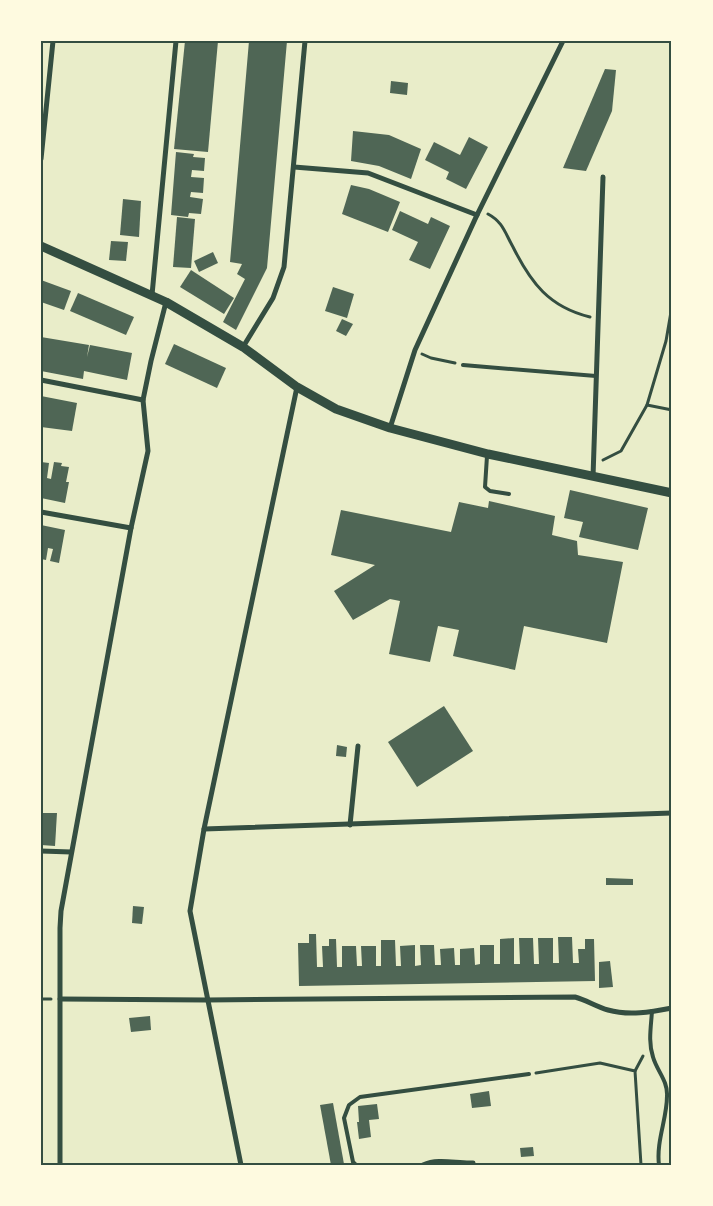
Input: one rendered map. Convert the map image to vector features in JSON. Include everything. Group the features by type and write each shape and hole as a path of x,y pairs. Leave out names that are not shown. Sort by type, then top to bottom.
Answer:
{"street":[{"path":"41,159 53,41"},
{"path":"152,295 176,41"},
{"path":"243,347 273,298 284,267 305,41"},
{"path":"390,428 415,350 478,212 563,41"},
{"path":"294,167 368,173 478,212"},
{"path":"593,476 603,177"},
{"path":"41,246 166,302 243,347 297,387 336,409 390,428 488,454 672,493"},
{"path":"60,1165 60,928 71,852 131,528 148,451 144,400 151,360 166,302"},
{"path":"41,380 144,400"},
{"path":"240,1165 190,911 204,829 297,387"},
{"path":"41,512 131,528"},
{"path":"350,825 358,746"},
{"path":"204,829 672,813"},
{"path":"41,851 71,852"},
{"path":"60,999 206,1000 575,997 606,1010 624,1014 672,1008"},
{"path":"423,1165 449,1161 473,1163"}],"lane":[{"path":"463,365 596,376"},
{"path":"488,454 485,487 490,491 509,494"},
{"path":"652,1012 649,1045 653,1059 665,1083 667,1096 660,1133 659,1165"},
{"path":"356,1165 353,1162 344,1118 348,1106 360,1097 529,1074"}],"path":[{"path":"478,212 499,220 522,267 535,286 557,304 587,316 598,318"},
{"path":"593,465 621,451 647,406 666,341 672,306"},
{"path":"415,350 431,358 463,365"},
{"path":"647,406 672,410"},
{"path":"529,1074 600,1063 635,1071 642,1165"}],"building":[{"path":"185,41 218,41 208,152 174,149"},
{"path":"249,41 287,41 267,268 236,330 223,322 245,279 237,274 242,264 230,262"},
{"path":"605,69 616,70 612,111 586,171 563,168"},
{"path":"391,81 408,83 407,95 390,93"},
{"path":"353,131 389,135 421,149 411,179 379,166 351,161"},
{"path":"469,137 488,147 466,189 446,179 449,172 425,160 434,142 460,155"},
{"path":"176,152 194,154 193,157 205,158 204,171 192,170 191,177 204,178 203,193 191,192 190,197 203,199 201,214 189,213 188,217 171,215"},
{"path":"351,185 369,189 400,202 388,232 342,214"},
{"path":"123,199 141,201 139,237 120,235"},
{"path":"400,211 428,224 431,217 450,226 430,269 409,260 418,242 392,230"},
{"path":"177,217 195,219 191,268 173,267"},
{"path":"111,241 128,242 126,261 109,260"},
{"path":"213,252 218,263 199,272 194,261"},
{"path":"191,270 234,298 224,314 180,287"},
{"path":"41,280 71,291 64,310 41,302"},
{"path":"333,287 354,294 347,318 325,311"},
{"path":"78,293 134,317 126,335 70,311"},
{"path":"342,319 353,324 346,336 336,331"},
{"path":"41,337 89,345 87,357 90,345 132,353 127,380 84,371 83,379 41,371"},
{"path":"174,344 226,368 217,388 165,364"},
{"path":"41,396 77,403 72,431 41,427"},
{"path":"41,462 49,463 47,478 51,479 54,462 62,463 61,466 69,467 66,482 69,482 65,503 41,498"},
{"path":"570,490 648,508 638,550 579,537 583,522 564,518"},
{"path":"489,501 555,516 552,535 577,541 578,555 623,562 607,643 524,626 515,670 453,656 459,630 438,626 430,662 389,654 400,601 390,599 353,620 334,591 375,565 331,555 341,510 451,532 459,502 488,508"},
{"path":"41,525 65,530 59,563 50,561 53,549 48,548 46,560 41,559"},
{"path":"444,706 473,751 417,787 388,742"},
{"path":"337,745 347,747 346,757 336,756"},
{"path":"41,813 57,813 55,846 41,845"},
{"path":"606,878 633,879 633,885 606,885"},
{"path":"133,906 144,907 142,924 132,923"},
{"path":"309,934 316,934 317,967 323,967 322,946 329,946 329,939 336,939 337,967 342,967 342,946 356,946 357,966 362,966 361,946 376,946 376,966 381,966 381,940 395,940 396,966 401,966 400,946 415,945 415,966 421,965 420,945 434,945 435,965 441,965 440,949 454,948 455,965 460,965 460,949 474,948 475,965 480,964 480,945 494,945 494,964 500,964 500,939 514,938 514,964 520,964 519,938 533,938 534,964 539,964 538,938 553,938 553,963 559,963 558,937 572,937 573,963 579,963 578,949 585,949 585,939 594,939 595,981 299,986 298,943 309,943"},
{"path":"610,961 613,987 599,988 599,962"},
{"path":"150,1016 151,1030 131,1032 129,1018"},
{"path":"489,1091 491,1106 472,1108 470,1094"},
{"path":"333,1103 344,1164 337,1165 331,1165 320,1105"},
{"path":"377,1104 379,1119 369,1120 371,1137 359,1139 358,1106"},
{"path":"533,1147 534,1156 521,1157 520,1148"}]}
